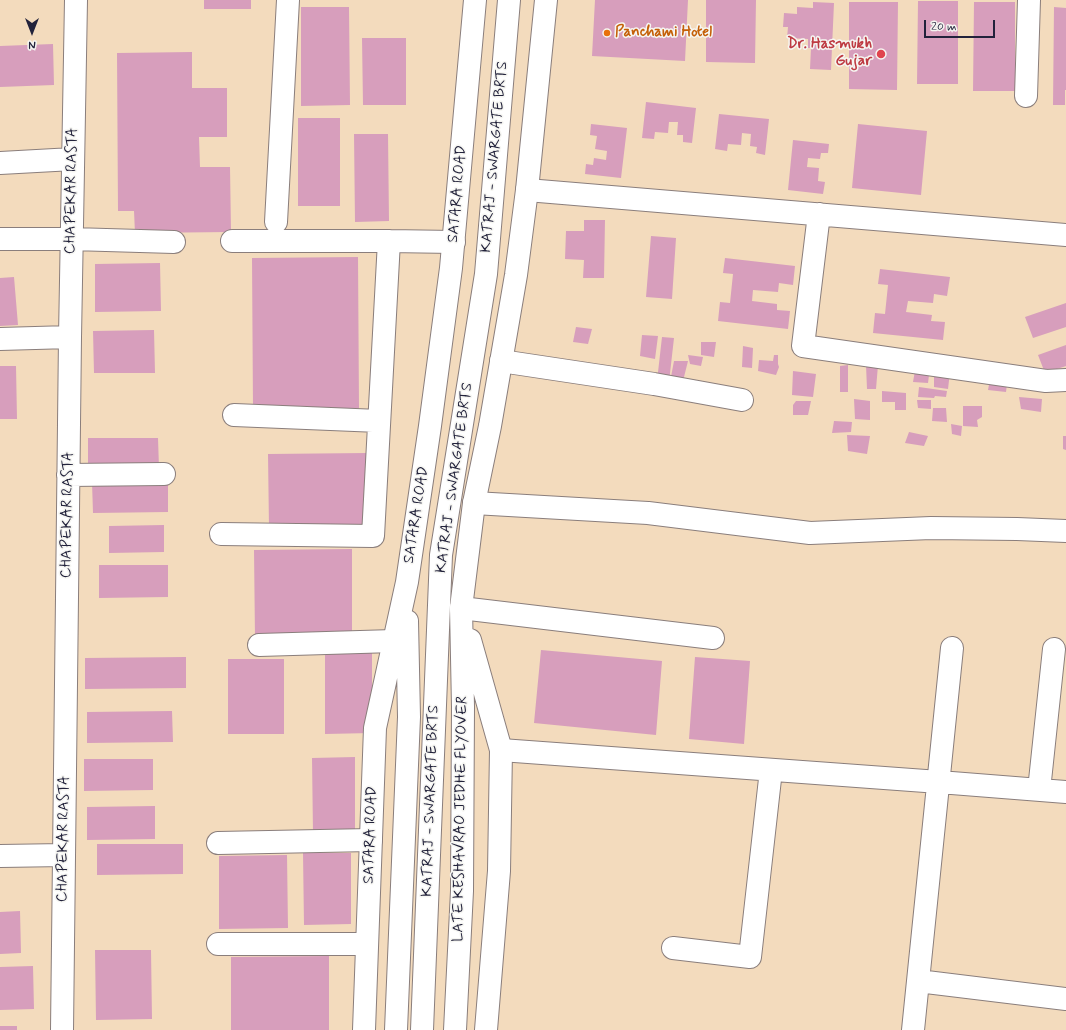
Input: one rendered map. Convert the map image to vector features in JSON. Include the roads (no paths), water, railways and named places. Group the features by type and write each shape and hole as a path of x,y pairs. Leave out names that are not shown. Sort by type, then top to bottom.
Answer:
{"main road":[{"name":"CHAPEKAR RASTA","path":"62,1030 68,475 76,0"},
{"path":"276,222 288,0"},
{"name":"SATARA ROAD","path":"364,1030 375,728 407,582 452,268 475,0"},
{"name":"KATRAJ - SWARGATE BRTS","path":"422,1030 441,555 486,274 508,0"},
{"path":"486,1030 499,871 501,750 461,608 474,503 490,426 516,275 546,0"},
{"path":"1026,96 1029,0"},
{"path":"0,163 73,159"},
{"path":"526,190 1066,235"},
{"path":"819,214 803,346 1046,380 1066,380"},
{"path":"0,239 72,239 174,242"},
{"path":"232,241 454,242"},
{"path":"221,534 373,536 389,241"},
{"path":"0,339 70,337"},
{"path":"501,361 662,385 742,400"},
{"path":"234,415 379,421"},
{"path":"68,475 164,474"},
{"path":"474,503 648,513 810,533 930,528 1066,531"},
{"path":"396,1030 409,717 407,582"},
{"path":"461,608 713,638"},
{"name":"LATE KESHAVRAO JEDHE FLYOVER","path":"455,1030 462,891 464,707 461,608"},
{"path":"259,645 394,641"},
{"path":"913,1030 952,648"},
{"path":"1039,790 1054,648"},
{"path":"501,750 1066,792"},
{"path":"673,948 750,957 771,770"},
{"path":"218,843 371,840"},
{"path":"0,856 64,855"},
{"path":"218,944 367,944"},
{"path":"918,981 1066,999"}],"place":[{"name":"Panchami Hotel","path":"607,33"},
{"name":"Dr. Hasmukh Gujar","path":"881,54"}]}
